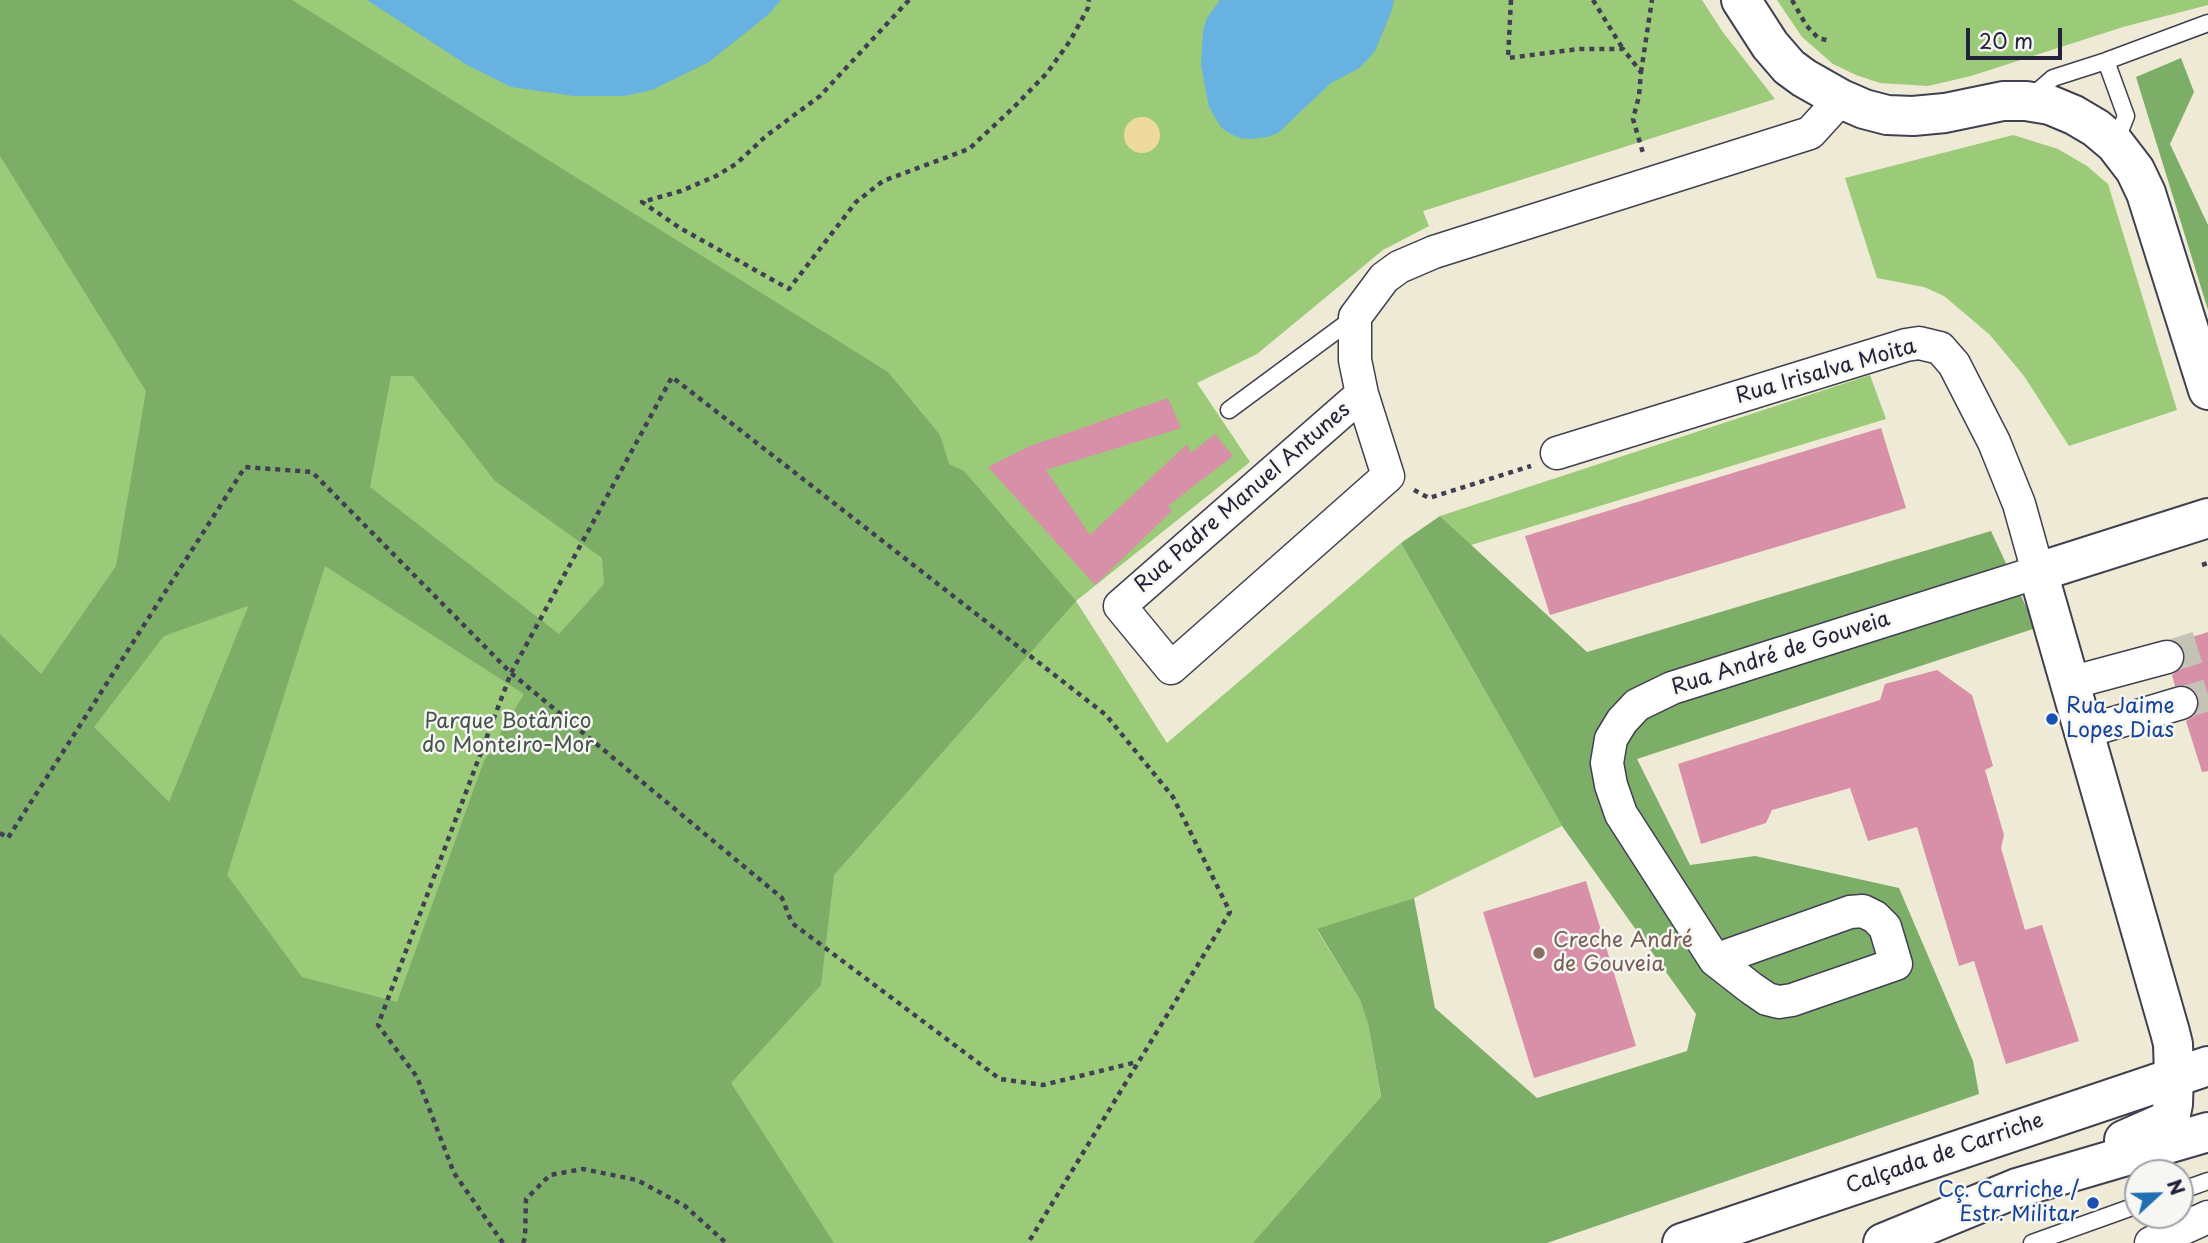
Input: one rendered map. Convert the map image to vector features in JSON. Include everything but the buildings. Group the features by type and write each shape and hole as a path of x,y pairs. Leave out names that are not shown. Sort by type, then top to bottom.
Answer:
{"main road":[{"path":"1741,0 1770,45 1789,67 1840,99 1887,115 1913,116 1945,113 2003,101 2026,101 2050,105 2096,128 2115,144 2135,170 2146,193 2208,390"},
{"name":"Rua André de Gouveia","path":"2038,572 2208,518"},
{"path":"1883,1243 2017,1188 2165,1122 2191,1071 2173,1044 2038,572"},
{"name":"Calçada de Carriche","path":"1682,1243 2191,1071"},
{"path":"2017,1188 2208,1132"}],"street":[{"path":"1355,317 1384,278 1417,258 1810,133 1840,99"},
{"name":"Rua Padre Manuel Antunes","path":"1355,317 1355,360 1362,394 1388,476 1171,668 1120,606 1362,394"},
{"name":"Rua Irisalva Moita","path":"1557,453 1906,345 1931,345 1940,348 1954,364 1994,442 2019,504 2038,572"},
{"name":"Rua André de Gouveia","path":"1715,960 1850,912 1863,911 1875,917 1885,927 1896,964 1792,1000 1779,1002 1767,999 1715,960 1621,814 1611,785 1607,762 1611,739 1622,721 1637,705 1672,688 2038,572"},
{"path":"2070,683 2166,657"},
{"path":"2084,732 2180,703"},
{"path":"2155,1242 2208,1217"}],"lane":[{"path":"2026,101 2053,78 2208,23"},
{"path":"2106,61 2126,116 2115,144"},
{"path":"1229,410 1355,317"},
{"path":"2032,1243 2124,1210"}],"path":[{"path":"909,0 820,96 766,136 736,164 681,191 642,202 680,228 789,289 856,202 883,181 969,149 1014,107 1047,73 1070,41 1088,8 1089,0"},
{"path":"1511,0 1508,58 1579,48 1623,49"},
{"path":"1593,0 1623,49 1641,72"},
{"path":"1640,141 1633,119 1639,96 1652,0"},
{"path":"1792,0 1806,25 1818,38 1831,41"},
{"path":"503,1243 454,1173 417,1077 378,1025 511,673 672,377 1106,715 1173,797 1230,912 1028,1243"},
{"path":"1388,476 1429,498 1533,465 1557,453"},
{"path":"0,833 8,838 245,467 312,472 511,673 782,898 792,923 1000,1079 1043,1085 1138,1062"},
{"path":"523,1243 526,1238 526,1199 550,1175 583,1169 637,1180 685,1206 726,1243"}],"green space":[{"name":"Parque Botânico do Monteiro-Mor","path":"0,0 1702,0 1722,31 1775,99 1423,211 1429,226 1383,250 1257,354 1197,383 1250,462 1076,601 1167,743 1401,543 1562,826 1414,898 1317,930 1360,1000 1368,1022 1385,1122 1357,1243 0,1243"},
{"name":"Parque Botânico do Monteiro-Mor","path":"0,0 292,0 888,372 940,435 949,464 964,471 1076,601 834,875 821,985 731,1083 834,1243 0,1243 0,634 41,674 116,566 146,391 0,156","holes":["391,376 413,376 495,481 602,558 604,584 559,634 370,487","325,566 524,694 484,761 397,1002 302,977 227,875","248,606 169,802 94,727 164,636"]},
{"path":"1777,0 2208,0 2208,5 2123,27 1971,76 1928,86 1880,83 1833,64 1802,37"},
{"path":"2181,58 2194,92 2170,144 2208,225 2208,310 2136,77"},
{"path":"2013,135 2058,149 2087,166 2108,184 2177,410 2069,446 2024,376 1990,335 1944,296 1924,287 1877,278 1845,178"},
{"path":"1870,375 1886,419 1471,545 1440,516"},
{"path":"1440,516 1587,652 1991,531 2036,628 1637,759 1690,865 1755,856 1899,888 1973,1061 1979,1094 1547,1243 1253,1243 1381,1097 1368,1023 1360,1000 1317,929 1414,898 1435,1008 1537,1098 1687,1051 1696,1014 1562,826 1401,543"}],"sand":[{"path":"1142,117 1155,122 1160,135 1155,148 1142,153 1129,148 1124,135 1129,122"}],"water":[{"path":"367,0 781,0 769,14 709,62 652,90 624,96 574,96 511,87 467,65"},
{"path":"1220,0 1394,0 1375,51 1358,69 1331,83 1278,133 1250,139 1227,132 1209,107 1201,65 1203,31 1207,18"}],"tunnel":[{"path":"2167,657 2208,644"},
{"path":"2181,703 2208,695"}],"place":[{"name":"Rua Jaime Lopes Dias","path":"2052,719"},
{"name":"Creche André de Gouveia","path":"1539,953"},
{"name":"Cç. Carriche / Estr. Militar","path":"2093,1203"}]}
